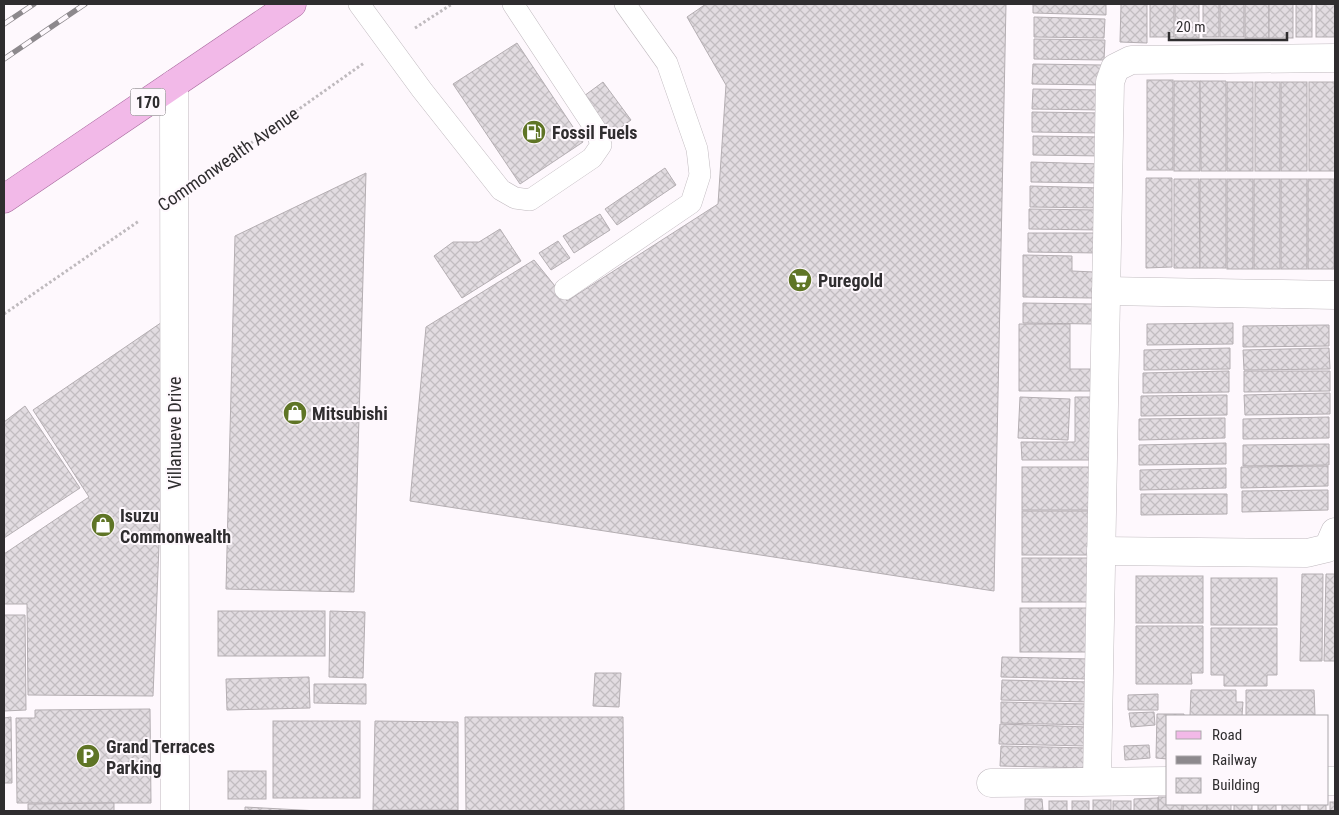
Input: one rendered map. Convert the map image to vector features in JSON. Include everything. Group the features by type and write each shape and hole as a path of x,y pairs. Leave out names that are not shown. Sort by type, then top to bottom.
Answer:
{"main road":[{"name":"170","path":"4,199 292,4"}],"street":[{"path":"1097,781 1110,82 1115,68 1130,60 1335,58"},
{"name":"Villanueve Drive","path":"174,84 175,811"},
{"path":"1106,291 1335,295"},
{"path":"1101,551 1307,554 1328,548 1335,532"},
{"path":"990,782 1166,781"}],"lane":[{"path":"359,4 501,190 515,198 530,200 592,158 601,145 596,130 513,4"},
{"path":"565,289 692,203 700,175 696,149 667,63 634,7"}],"path":[{"name":"Commonwealth Avenue","path":"4,314 389,45 452,4"}],"building":[{"name":"Puregold","path":"706,4 1006,4 994,591 410,501 426,327 534,260 567,301 718,204 726,85 687,17"},
{"path":"1033,4 1106,4 1106,15 1033,13"},
{"path":"1121,4 1147,4 1147,43 1120,42"},
{"path":"1150,4 1174,4 1174,37 1150,37"},
{"path":"1175,4 1199,4 1199,38 1175,38"},
{"path":"1203,4 1219,4 1219,37 1203,37"},
{"path":"1220,4 1244,4 1244,37 1220,37"},
{"path":"1245,4 1269,4 1269,38 1245,38"},
{"path":"1269,4 1293,4 1293,38 1269,38"},
{"path":"1296,4 1312,4 1312,37 1296,37"},
{"path":"1316,4 1335,4 1335,37 1316,37"},
{"path":"1034,17 1105,19 1104,38 1034,37"},
{"path":"1034,39 1105,40 1104,60 1034,59"},
{"path":"517,43 583,142 520,184 453,84"},
{"path":"1033,64 1103,65 1103,85 1032,84"},
{"path":"1147,80 1173,80 1173,170 1147,170"},
{"path":"1174,81 1200,81 1200,171 1174,171"},
{"path":"1200,81 1226,81 1226,171 1201,171"},
{"path":"603,82 631,120 612,134 584,96"},
{"path":"1227,82 1253,82 1253,171 1227,171"},
{"path":"1255,82 1280,82 1280,171 1255,171"},
{"path":"1281,82 1307,82 1307,171 1281,171"},
{"path":"1309,82 1335,82 1335,171 1309,171"},
{"path":"1033,89 1103,90 1103,110 1032,109"},
{"path":"1032,112 1103,113 1103,133 1032,132"},
{"path":"1033,136 1104,137 1103,156 1033,155"},
{"path":"1031,162 1102,164 1101,183 1031,182"},
{"path":"665,168 676,185 617,225 605,209"},
{"name":"Mitsubishi","path":"366,173 354,592 226,589 235,236"},
{"path":"1146,178 1172,178 1172,267 1146,268"},
{"path":"1174,179 1199,179 1200,268 1174,268"},
{"path":"1200,179 1226,179 1226,268 1200,268"},
{"path":"1227,179 1253,179 1253,269 1227,269"},
{"path":"1254,179 1280,179 1280,269 1254,269"},
{"path":"1281,179 1307,179 1307,269 1281,269"},
{"path":"1308,179 1334,179 1334,269 1308,269"},
{"path":"1030,186 1101,188 1101,208 1030,207"},
{"path":"1029,209 1099,210 1099,230 1029,229"},
{"path":"600,214 610,230 574,253 563,236"},
{"path":"500,229 521,261 462,298 434,256 453,242 479,242"},
{"path":"1028,233 1099,233 1098,253 1028,252"},
{"path":"558,241 570,258 551,270 539,253"},
{"path":"1023,255 1072,256 1072,271 1094,272 1093,298 1023,297"},
{"path":"1023,303 1093,304 1093,324 1023,323"},
{"name":"Isuzu Commonwealth","path":"168,318 153,696 28,695 27,604 4,604 4,554 89,497 33,410"},
{"path":"1233,323 1233,344 1147,345 1147,324"},
{"path":"1019,324 1070,324 1070,369 1092,369 1092,391 1019,391"},
{"path":"1329,325 1329,346 1243,347 1243,326"},
{"path":"1230,348 1230,369 1144,370 1144,350"},
{"path":"1329,348 1330,369 1244,370 1243,350"},
{"path":"1229,371 1229,392 1143,393 1143,373"},
{"path":"1244,371 1330,371 1330,391 1244,392"},
{"path":"1330,393 1330,414 1245,415 1244,395"},
{"path":"1227,395 1227,415 1141,416 1141,396"},
{"path":"1020,397 1070,399 1068,440 1018,438"},
{"path":"1075,397 1093,397 1093,460 1022,460 1021,442 1075,442"},
{"path":"25,406 80,488 4,538 4,422"},
{"path":"1329,417 1329,438 1243,439 1243,419"},
{"path":"1225,418 1225,438 1139,440 1139,419"},
{"path":"1226,443 1226,464 1139,465 1139,445"},
{"path":"1329,444 1329,465 1243,466 1243,445"},
{"path":"1328,466 1328,486 1241,488 1241,467"},
{"path":"1022,467 1091,467 1091,510 1022,510"},
{"path":"1226,468 1226,488 1140,490 1140,470"},
{"path":"1328,490 1328,510 1242,512 1242,491"},
{"path":"1141,494 1227,494 1227,514 1141,515"},
{"path":"1022,511 1091,511 1091,555 1022,555"},
{"path":"1022,558 1091,558 1091,602 1022,602"},
{"path":"1302,574 1323,574 1322,661 1300,661"},
{"path":"1326,574 1335,574 1335,661 1324,661"},
{"path":"1136,576 1203,576 1203,623 1136,623"},
{"path":"1211,578 1277,578 1277,625 1211,625"},
{"path":"1020,608 1089,608 1089,652 1020,652"},
{"path":"218,611 325,611 325,656 218,656"},
{"path":"330,611 365,612 363,678 329,677"},
{"path":"4,615 25,615 26,710 4,711"},
{"path":"1136,626 1203,626 1203,673 1191,673 1192,684 1136,684"},
{"path":"1211,628 1277,628 1277,675 1267,675 1267,686 1224,686 1224,675 1211,675"},
{"path":"1002,657 1090,659 1089,679 1001,677"},
{"path":"595,673 621,673 619,707 593,706"},
{"path":"309,677 310,708 227,710 226,679"},
{"path":"1002,680 1090,682 1089,702 1001,700"},
{"path":"314,684 366,684 366,704 314,703"},
{"path":"1191,690 1236,690 1236,702 1243,702 1242,715 1190,715"},
{"path":"1246,690 1314,690 1315,715 1246,715"},
{"path":"1158,694 1158,710 1128,710 1128,695"},
{"path":"1001,702 1089,704 1089,725 1001,723"},
{"path":"150,709 151,803 17,803 16,718 35,718 35,710"},
{"path":"1154,712 1155,725 1131,727 1129,713"},
{"path":"1157,714 1184,714 1166,715 1166,759 1156,758"},
{"path":"11,717 12,783 4,783 4,718"},
{"path":"465,717 623,717 624,810 466,811"},
{"path":"273,721 360,721 360,798 273,798"},
{"path":"375,721 458,722 458,810 373,810"},
{"path":"1000,724 1088,727 1087,746 999,744"},
{"path":"1149,745 1150,758 1125,760 1124,746"},
{"path":"1001,746 1089,748 1088,768 1000,766"},
{"path":"228,771 266,771 266,799 228,799"},
{"path":"1158,797 1166,797 1166,805 1182,805 1182,811 1158,811"},
{"path":"1158,798 1158,811 1134,811 1134,799"},
{"path":"1025,799 1042,799 1043,811 1025,811"},
{"path":"1093,800 1111,800 1111,811 1093,811"},
{"path":"1049,801 1067,801 1067,811 1049,811"},
{"path":"1072,801 1089,801 1089,811 1072,811"},
{"path":"1113,801 1131,801 1131,811 1113,811"},
{"path":"1330,802 1335,802 1335,811 1330,811"},
{"path":"114,803 114,811 28,811 28,804"},
{"path":"1183,805 1207,805 1207,811 1183,811"},
{"path":"1207,805 1231,805 1231,811 1207,811"},
{"path":"1234,805 1252,805 1252,811 1234,811"},
{"path":"1258,805 1276,805 1276,811 1258,811"},
{"path":"1282,805 1300,805 1300,811 1282,811"},
{"path":"1308,805 1326,805 1326,811 1308,811"},
{"path":"245,807 319,811 245,811"}],"railway":[{"path":"4,24 34,4"},
{"path":"4,59 85,4"}],"place":[{"name":"Fossil Fuels","path":"534,132"},
{"name":"Puregold","path":"800,280"},
{"name":"Mitsubishi","path":"295,413"},
{"name":"Isuzu Commonwealth","path":"103,525"},
{"name":"Grand Terraces Parking","path":"88,756"}]}
